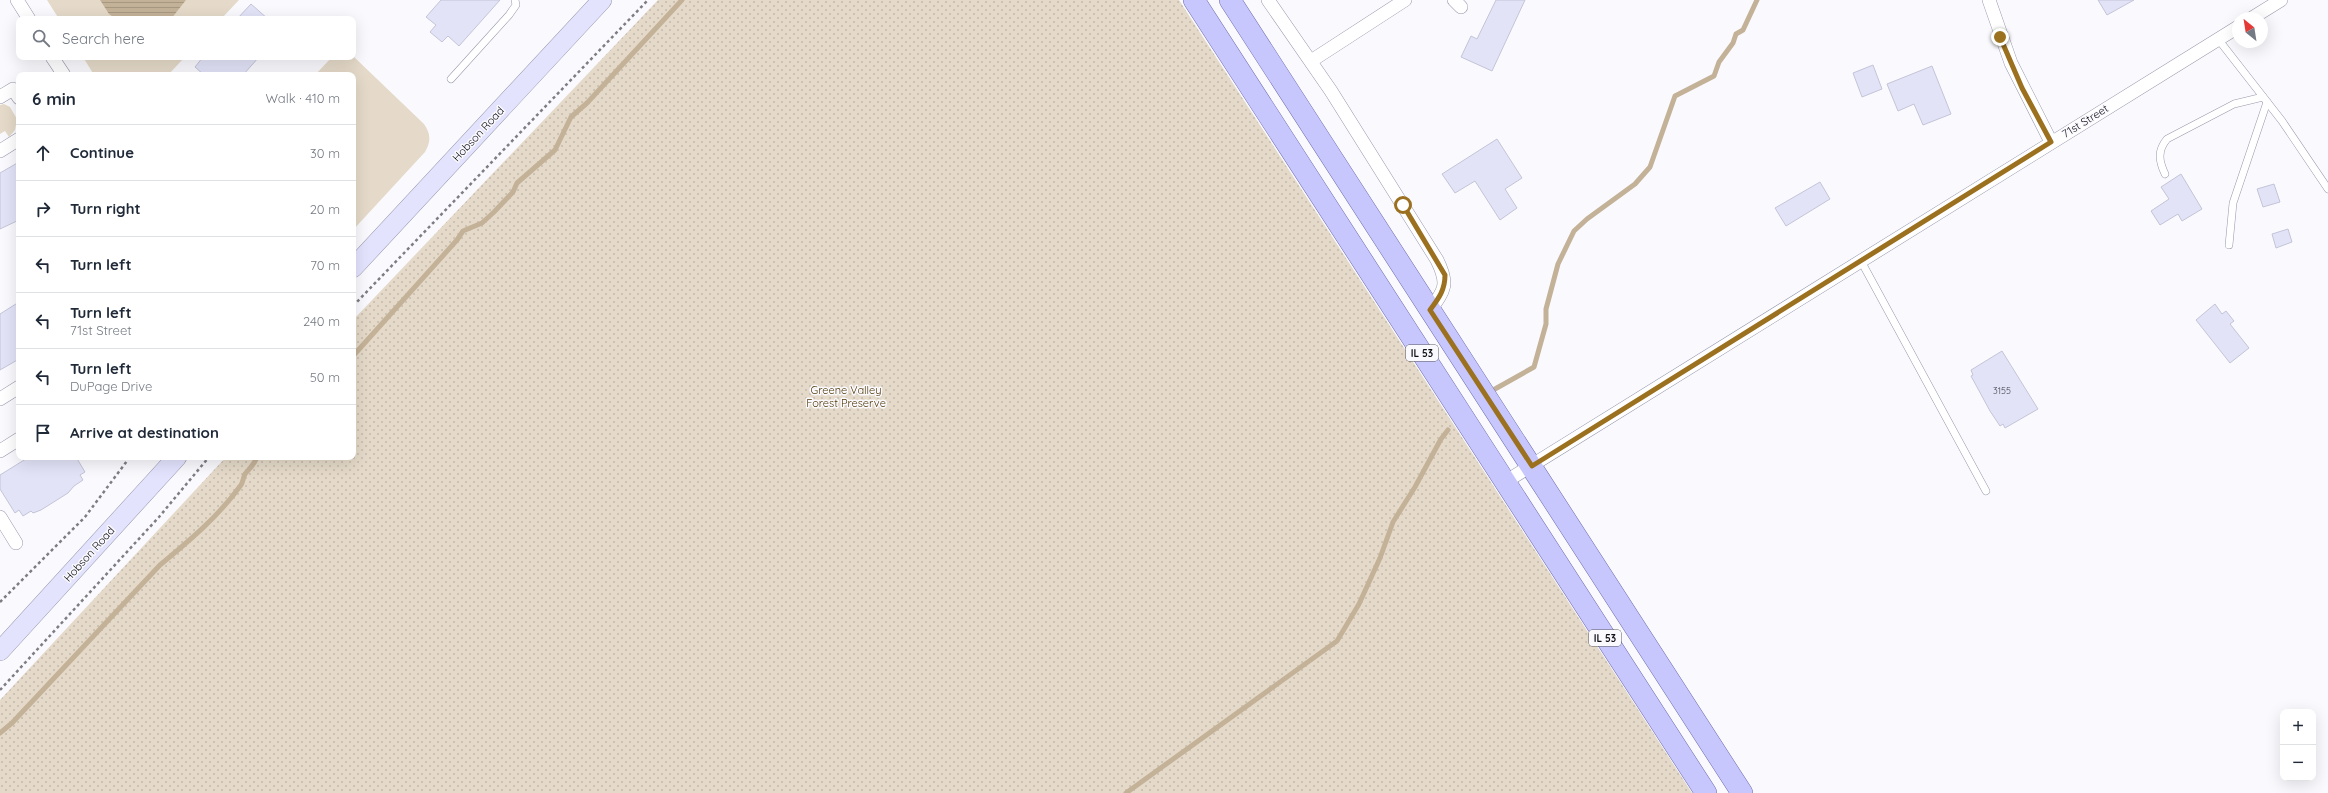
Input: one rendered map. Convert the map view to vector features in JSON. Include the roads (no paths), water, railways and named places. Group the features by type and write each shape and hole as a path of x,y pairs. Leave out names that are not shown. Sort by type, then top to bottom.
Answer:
{"main road":[{"name":"Hobson Road","path":"356,265 602,0"},
{"name":"IL 53","path":"1194,0 1706,793"},
{"name":"IL 53","path":"1230,0 1742,793"},
{"name":"Hobson Road","path":"0,651 174,460"}],"street":[{"path":"17,0 27,16"},
{"path":"1268,0 1311,61 1378,164 1445,275 1445,285 1441,295 1430,310"},
{"path":"1311,61 1405,0"},
{"path":"1989,0 2011,63 2051,142"},
{"path":"2262,12 2282,0"},
{"name":"71st Street","path":"1505,482 2232,31"},
{"path":"54,60 62,72"},
{"path":"0,97 13,89 16,94"},
{"path":"0,151 16,141"},
{"path":"0,399 16,389"},
{"path":"0,451 16,441"},
{"path":"0,517 16,543"}],"lane":[{"path":"451,79 509,16 516,4 515,0"},
{"path":"2218,39 2265,99 2328,189"},
{"path":"2165,174 2158,161 2162,145 2167,139 2234,104 2265,99"},
{"path":"2229,245 2233,203 2265,99"},
{"path":"1861,261 1986,491"}],"waterway":[{"path":"356,353 457,240 463,231 482,223 513,192 517,183 555,150 571,117 587,103 682,0"},
{"path":"1495,389 1534,367 1546,324 1546,309 1558,264 1574,231 1587,219 1635,184 1650,167 1675,96 1714,76 1719,62 1733,43 1736,34 1743,30 1757,0"},
{"path":"1126,793 1337,641 1359,604 1380,558 1393,522 1415,487 1441,439 1448,430"},
{"path":"0,733 12,723 160,565 213,518 241,485 245,474 255,460"}],"park label":[{"name":"Greene Valley Forest Preserve","path":"846,396"}]}
